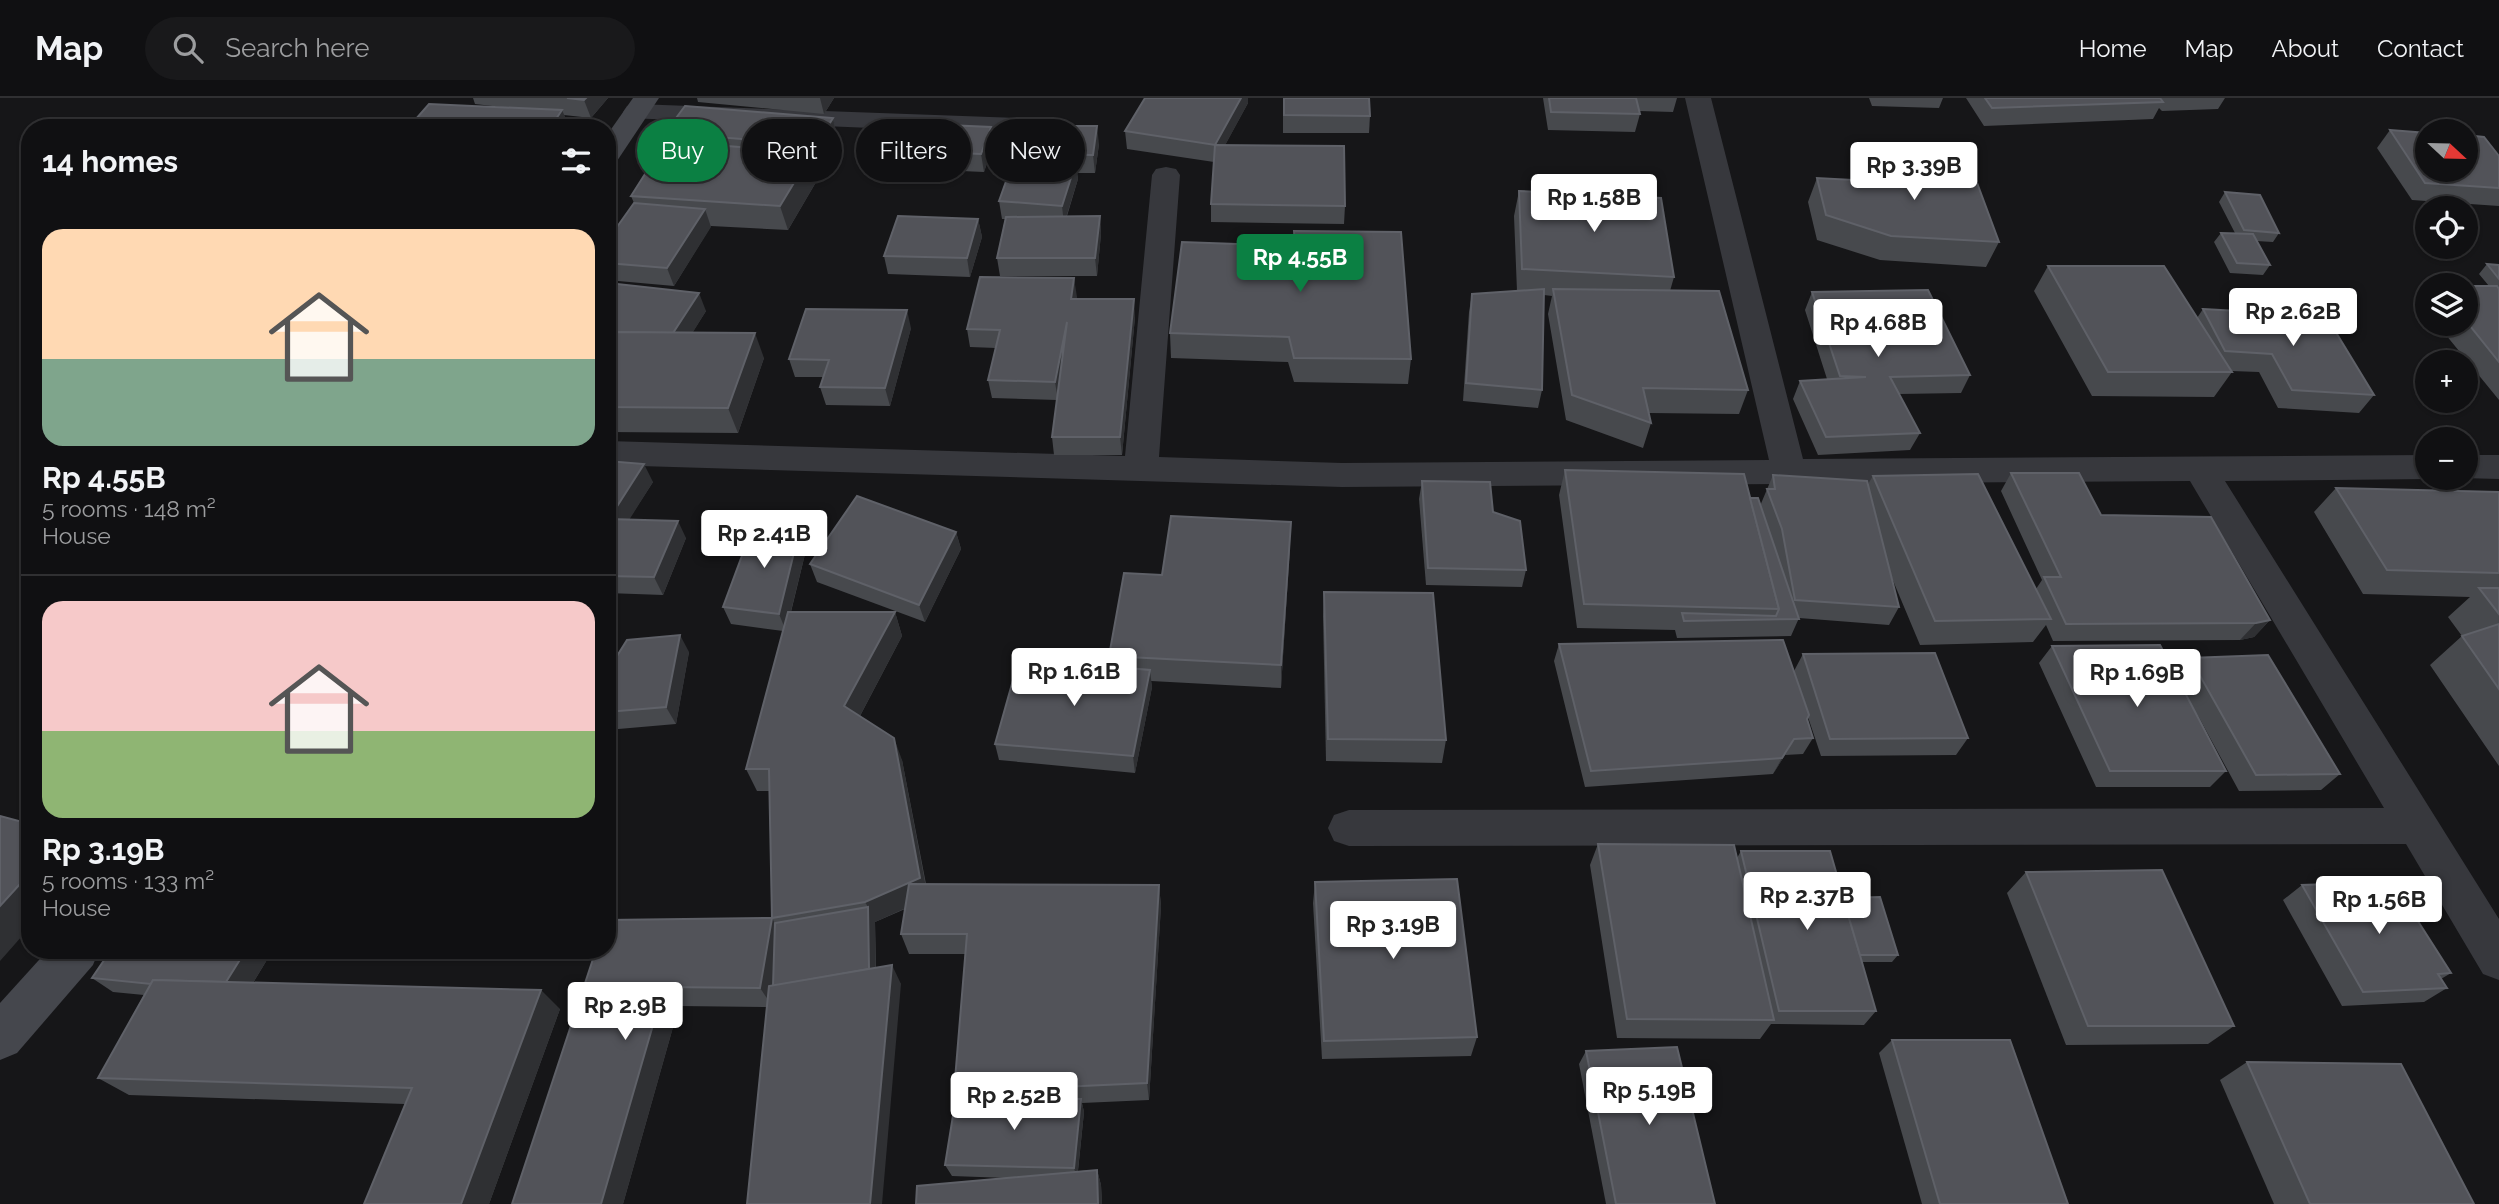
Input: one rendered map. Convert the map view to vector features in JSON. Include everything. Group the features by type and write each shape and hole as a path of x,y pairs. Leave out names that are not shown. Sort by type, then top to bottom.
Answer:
{"street":[{"path":"1698,98 1788,472"},
{"path":"616,142 641,105 985,124"},
{"path":"1141,469 1166,175"},
{"path":"616,453 1342,475 2415,467"},
{"path":"2478,467 2499,467"},
{"path":"2200,469 2499,959"},
{"path":"1349,828 2418,826"},
{"path":"0,1037 68,959"}],"building":[{"path":"1145,98 1241,98 1215,145 1125,131"},
{"path":"1284,98 1369,98 1370,116 1284,115"},
{"path":"1549,98 1636,98 1640,114 1551,112"},
{"path":"1985,98 2160,98 2163,102 1992,108"},
{"path":"429,104 562,110 556,119 416,119"},
{"path":"685,106 833,118 742,119 742,139 728,138 728,119 675,119"},
{"path":"971,126 985,127 985,143 981,154 971,154"},
{"path":"1085,126 1097,126 1093,155 1085,155"},
{"path":"2390,130 2415,132 2415,168"},
{"path":"2478,136 2484,137 2499,156 2499,188 2425,183 2478,182"},
{"path":"1215,145 1344,146 1345,206 1211,204"},
{"path":"728,146 742,147 742,182 794,182 780,206 631,196 640,182 728,182"},
{"path":"1883,159 1970,164 1999,242 1891,236 1826,215 1817,178 1891,182"},
{"path":"1006,182 1070,182 1062,206 999,201"},
{"path":"1519,191 1661,198 1674,277 1522,269"},
{"path":"2225,192 2260,195 2279,233 2244,230"},
{"path":"634,203 705,209 667,268 616,264 616,228"},
{"path":"898,216 978,219 967,258 884,256"},
{"path":"1100,216 1095,258 997,258 1006,217"},
{"path":"1294,231 1401,232 1411,359 1294,358 1289,337 1170,333 1182,242 1295,246"},
{"path":"2221,233 2253,234 2270,265 2237,263"},
{"path":"2487,264 2499,265 2499,279"},
{"path":"2048,266 2164,266 2232,372 2108,372"},
{"path":"980,277 1074,278 1071,299 1134,299 1120,437 1052,437 1067,322 1055,382 988,380 1000,330 967,329"},
{"path":"616,284 699,293 673,333 616,332"},
{"path":"2478,286 2497,286 2499,289 2499,362 2478,336"},
{"path":"1544,289 1542,390 1466,383 1472,294"},
{"path":"1553,289 1719,291 1748,390 1643,388 1651,423 1572,395"},
{"path":"1928,290 1970,375 1890,377 1920,433 1826,437 1800,381 1866,377 1840,376 1812,292"},
{"path":"806,309 907,310 885,388 820,387 829,360 789,359"},
{"path":"2203,309 2326,316 2374,395 2292,390 2272,354 2225,351"},
{"path":"616,332 755,333 728,408 616,407"},
{"path":"616,462 644,464 616,508"},
{"path":"1565,470 1744,474 1779,609 1584,604"},
{"path":"2011,473 2079,473 2101,515 2211,517 2270,620 2256,623 2066,624 2044,577 2061,577"},
{"path":"1978,474 2051,619 1935,621 1873,476"},
{"path":"1773,475 1867,481 1899,607 1795,600 1782,529 1767,489 1775,489"},
{"path":"1422,481 1490,482 1493,512 1520,521 1526,570 1428,568"},
{"path":"2336,488 2499,492 2499,573 2387,570"},
{"path":"857,496 956,532 919,605 810,564"},
{"path":"1750,498 1758,498 1799,619 1684,621 1682,613 1776,616 1779,609"},
{"path":"1171,516 1291,522 1281,665 1109,656 1124,573 1162,575"},
{"path":"616,519 678,521 654,577 616,576"},
{"path":"753,526 800,528 779,614 723,607"},
{"path":"2479,588 2499,588 2499,614"},
{"path":"1324,592 1433,593 1446,740 1328,739"},
{"path":"788,612 895,612 844,706 894,738 920,878 865,902 772,918 769,769 746,769"},
{"path":"2499,624 2499,689 2462,636"},
{"path":"680,635 666,707 616,711 616,658 627,640"},
{"path":"1783,640 1809,715 1807,719 1813,738 1794,739 1782,758 1591,771 1559,644"},
{"path":"2160,645 2226,771 2110,771 2052,646"},
{"path":"1935,653 1968,738 1830,739 1803,654"},
{"path":"2268,655 2340,774 2256,775 2190,658"},
{"path":"1019,659 1150,670 1133,756 995,744"},
{"path":"0,816 21,822 21,883 0,906"},
{"path":"1598,844 1734,845 1774,1020 1627,1019"},
{"path":"1741,851 1830,851 1876,1011 1779,1011"},
{"path":"2162,870 2234,1026 2088,1026 2026,872"},
{"path":"1457,879 1477,1037 1324,1041 1315,882"},
{"path":"2393,882 2451,973 2438,974 2447,988 2363,992 2302,885"},
{"path":"909,884 1159,885 1147,1083 954,1092 967,934 901,934"},
{"path":"1880,897 1898,955 1860,955 1843,898"},
{"path":"868,907 869,969 773,986 775,923"},
{"path":"772,918 760,988 664,987 601,1204 512,1204 593,959 616,959 616,920"},
{"path":"105,959 240,959 226,982 153,980 151,984 92,978"},
{"path":"892,965 870,1204 747,1204 769,986"},
{"path":"153,980 541,990 461,1204 364,1204 412,1088 98,1078"},
{"path":"1892,1040 2010,1040 2068,1204 1940,1204"},
{"path":"1677,1047 1715,1204 1616,1204 1586,1051"},
{"path":"2247,1062 2401,1064 2474,1204 2310,1204"},
{"path":"956,1097 1081,1099 1074,1168 945,1165"},
{"path":"1097,1170 1098,1204 916,1204 917,1186"}]}
